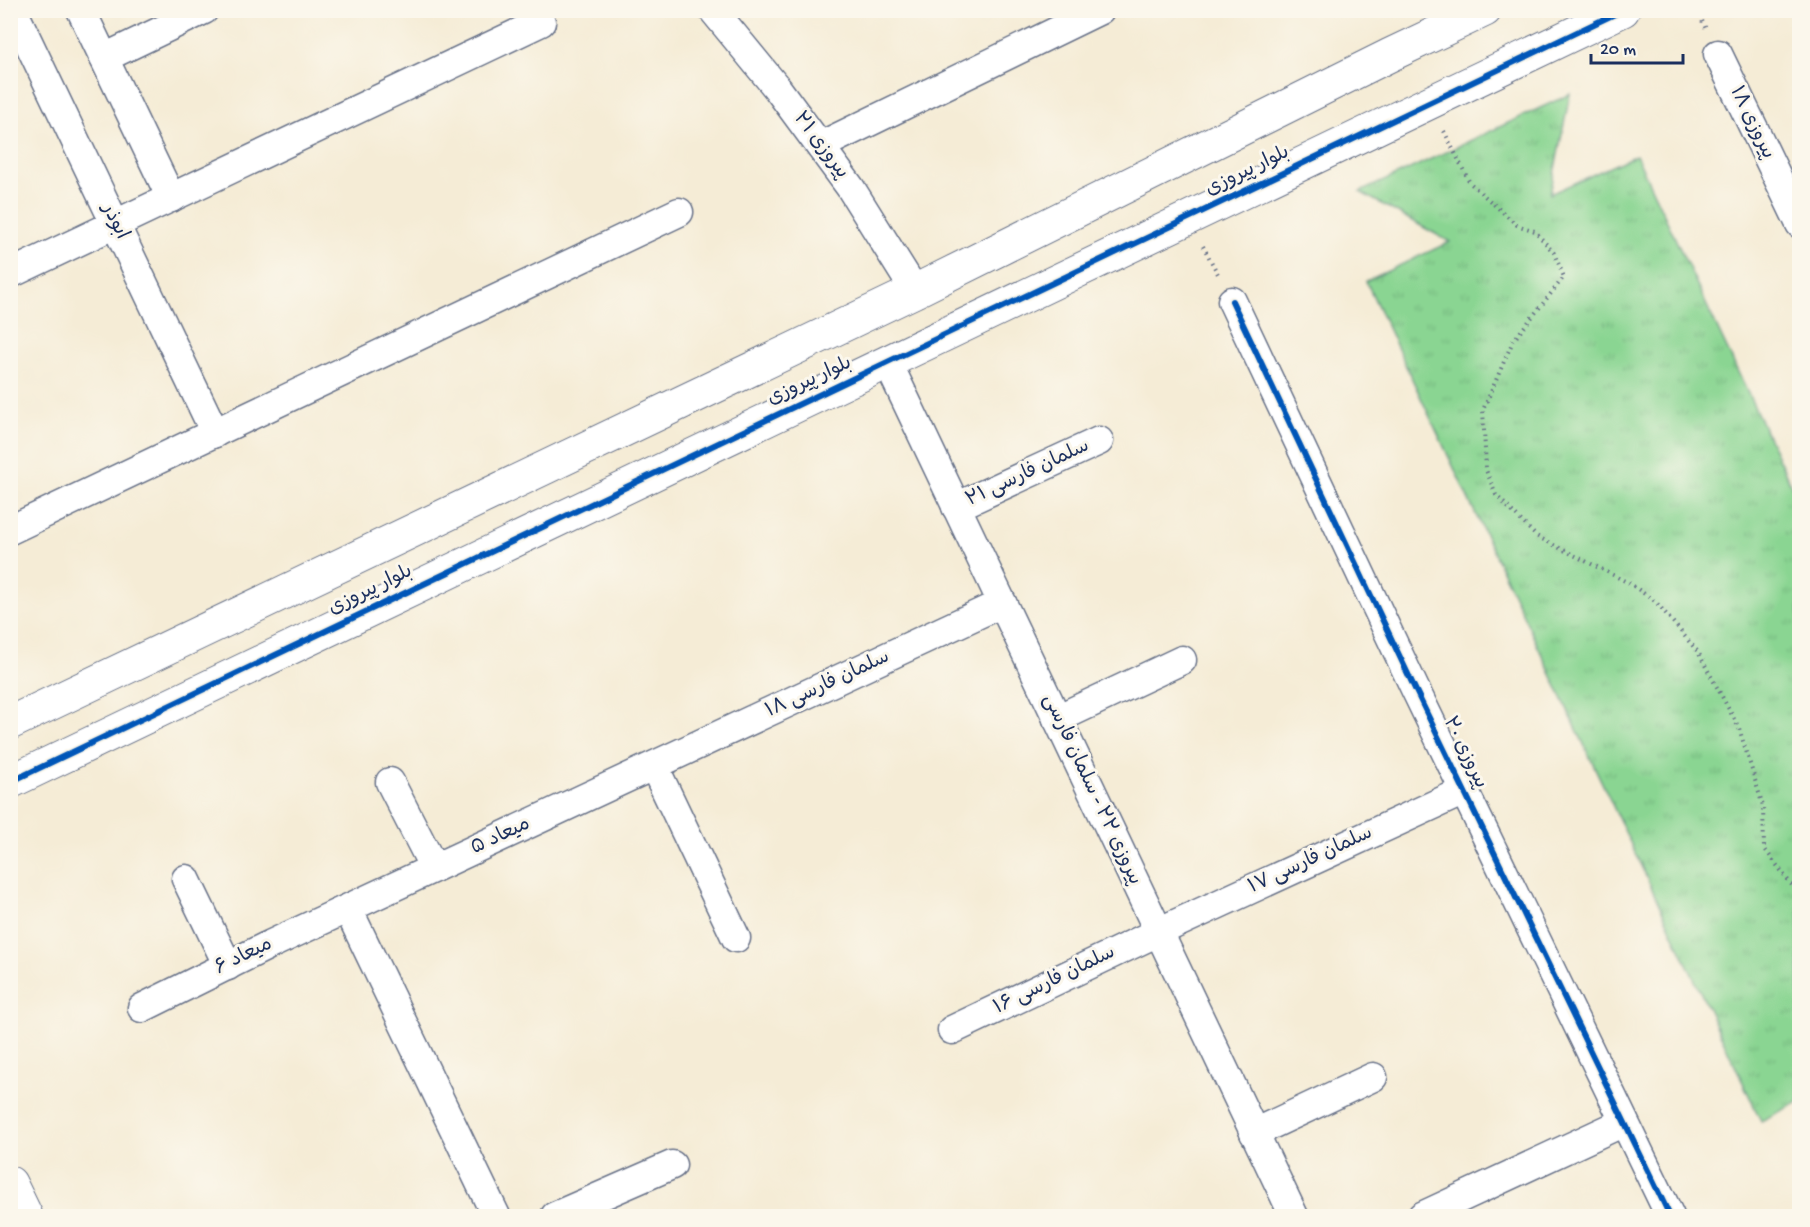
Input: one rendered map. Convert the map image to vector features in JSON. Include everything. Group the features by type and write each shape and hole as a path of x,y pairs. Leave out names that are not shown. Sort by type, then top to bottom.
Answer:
{"street":[{"name":"ابوذر","path":"13,10 215,433"},
{"path":"81,10 171,198"},
{"path":"104,58 204,10"},
{"name":"پیروزی ۲۱","path":"713,10 777,88 850,187 915,291"},
{"path":"820,146 1100,10"},
{"name":"بلوار پیروزی","path":"10,723 915,291 1389,55 1485,10"},
{"name":"بلوار پیروزی","path":"10,782 1623,10"},
{"path":"10,274 541,22"},
{"name":"پیروزی ۱۸","path":"1718,54 1799,222"},
{"path":"10,530 679,212"},
{"name":"پیروزی ۲۰","path":"1232,301 1464,790 1670,1216"},
{"name":"پیروزی ۲۲ - سلمان فارسی","path":"888,363 1294,1216"},
{"name":"سلمان فارسی ۲۱","path":"956,507 1099,441"},
{"name":"سلمان فارسی ۱۸","path":"654,766 1002,603"},
{"path":"1057,719 1182,660"},
{"path":"654,766 736,938"},
{"name":"میعاد ۵","path":"348,909 654,766"},
{"path":"390,782 434,868"},
{"name":"سلمان فارسی ۱۷","path":"1158,932 1464,790"},
{"path":"186,879 228,966"},
{"path":"348,909 496,1216"},
{"name":"میعاد ۶","path":"142,1008 348,909"},
{"name":"سلمان فارسی ۱۶","path":"952,1030 1158,932"},
{"path":"1254,1133 1373,1077"},
{"path":"1422,1216 1624,1122"},
{"path":"555,1216 672,1165"},
{"path":"10,1183 26,1216"}],"path":[{"path":"1430,103 1470,183 1517,225 1535,231 1554,253 1564,277 1513,341 1483,410 1486,470 1496,495 1536,536 1629,583 1656,602 1698,652 1739,728 1763,806 1764,848 1800,896"},
{"path":"1189,219 1232,301"}],"green space":[{"path":"1570,94 1550,194 1636,155 1799,502 1799,1102 1761,1121 1366,281 1450,242 1360,192"}],"cycle path":[{"path":"10,782 1623,10"},
{"path":"1232,301 1416,691 1670,1216"}]}
